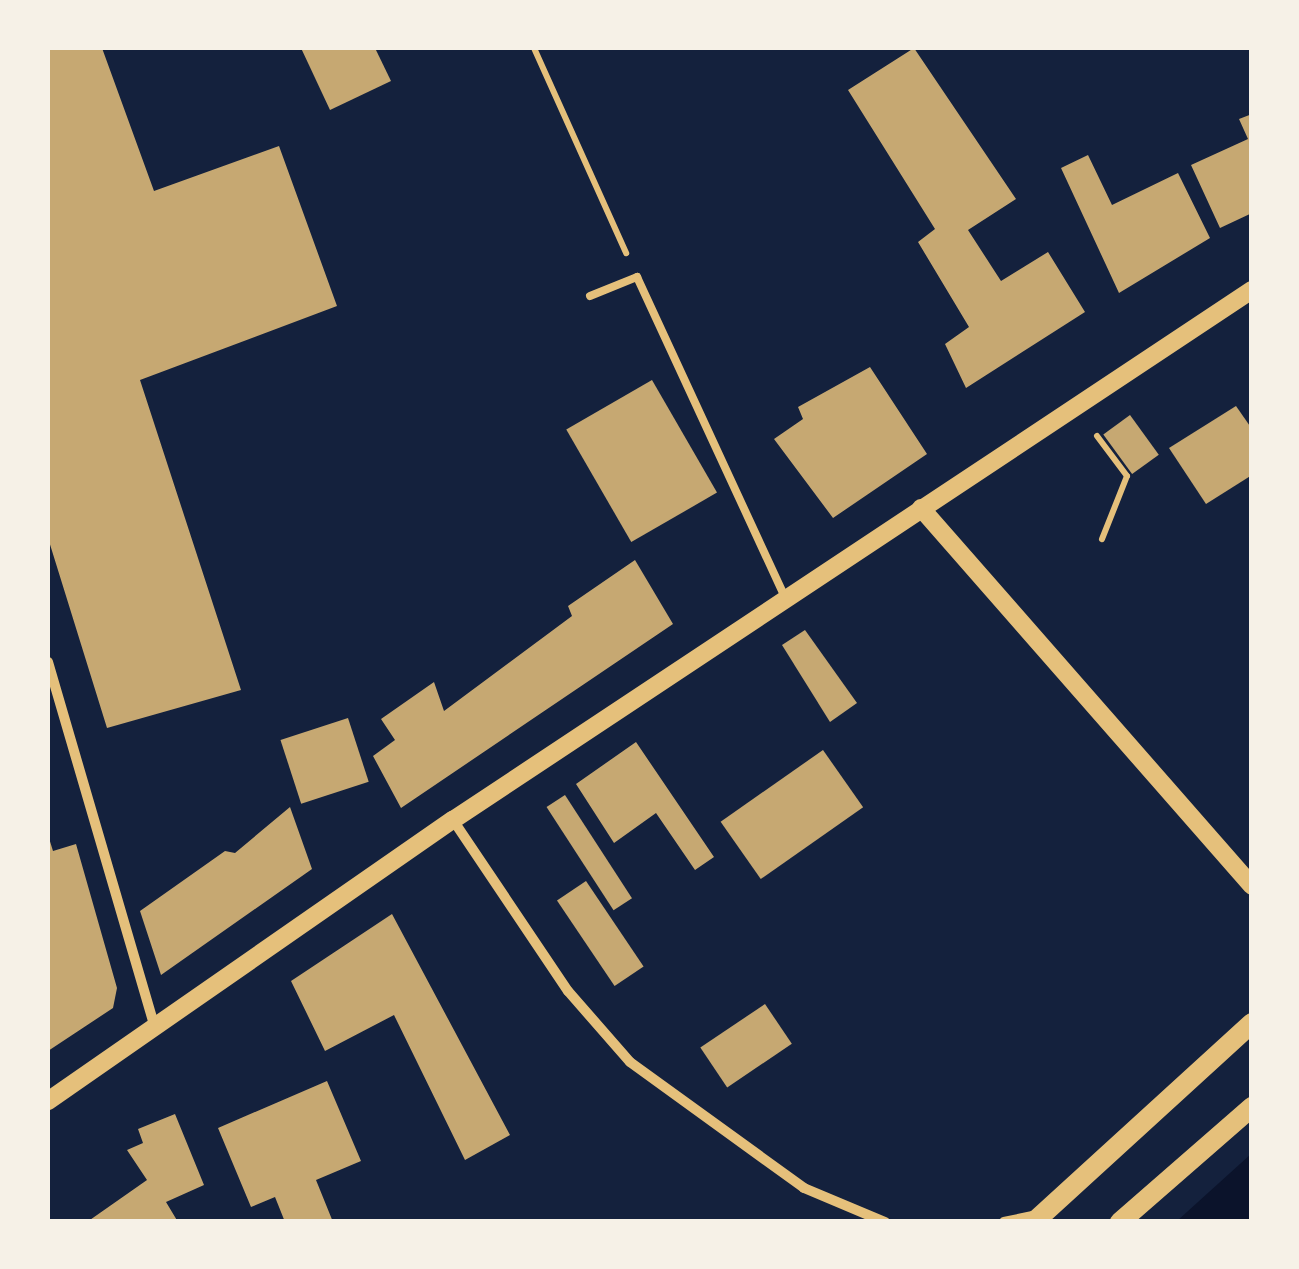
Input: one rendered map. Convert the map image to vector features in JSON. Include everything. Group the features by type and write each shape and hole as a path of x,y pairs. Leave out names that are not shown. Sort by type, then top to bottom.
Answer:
{"main road":[{"path":"1038,1218 1252,1023"},
{"path":"1120,1222 1252,1107"}],"street":[{"path":"48,1101 453,820 1252,290"},
{"path":"922,508 1252,886"},
{"path":"48,662 155,1030"},
{"path":"453,820 568,991 630,1062 804,1188 886,1222"},
{"path":"1004,1222 1038,1218"}],"lane":[{"path":"590,296 637,278 786,600"}],"path":[{"path":"534,48 637,278"},
{"path":"1097,436 1127,476 1102,539"}],"water":[{"path":"1251,1154 1251,1221 1177,1221"}],"building":[{"path":"48,48 102,48 154,191 279,146 337,306 140,380 241,690 107,728 48,538"},
{"path":"301,48 375,48 391,81 330,110"},
{"path":"914,48 1016,199 968,230 1001,281 1048,252 1085,312 966,388 945,344 969,327 918,242 935,229 848,90"},
{"path":"1252,114 1252,213 1220,228 1191,165 1248,139 1239,119"},
{"path":"1088,155 1112,205 1178,173 1210,238 1119,293 1061,168"},
{"path":"870,367 927,454 833,518 774,439 803,419 798,407"},
{"path":"652,380 717,493 631,542 566,430"},
{"path":"1236,406 1252,429 1252,475 1206,504 1169,448"},
{"path":"1130,415 1159,455 1132,474 1103,434"},
{"path":"635,560 673,624 401,808 373,756 395,740 381,719 434,682 444,711 572,616 568,606"},
{"path":"805,630 857,703 830,722 782,645"},
{"path":"348,718 369,782 301,804 280,740"},
{"path":"636,742 714,857 695,870 656,813 614,843 576,784"},
{"path":"823,750 863,807 761,879 721,822"},
{"path":"565,795 632,898 614,910 547,807"},
{"path":"290,807 312,869 161,975 140,911 225,851 235,853"},
{"path":"48,835 53,851 76,844 117,988 113,1008 48,1051"},
{"path":"586,881 644,966 615,986 557,901"},
{"path":"392,914 510,1135 465,1160 394,1015 325,1051 291,981"},
{"path":"765,1004 792,1044 727,1087 700,1048"},
{"path":"327,1081 361,1161 316,1180 333,1222 285,1222 275,1197 251,1207 218,1128"},
{"path":"175,1114 204,1185 166,1202 178,1222 87,1222 147,1180 127,1150 143,1143 138,1129"}]}
